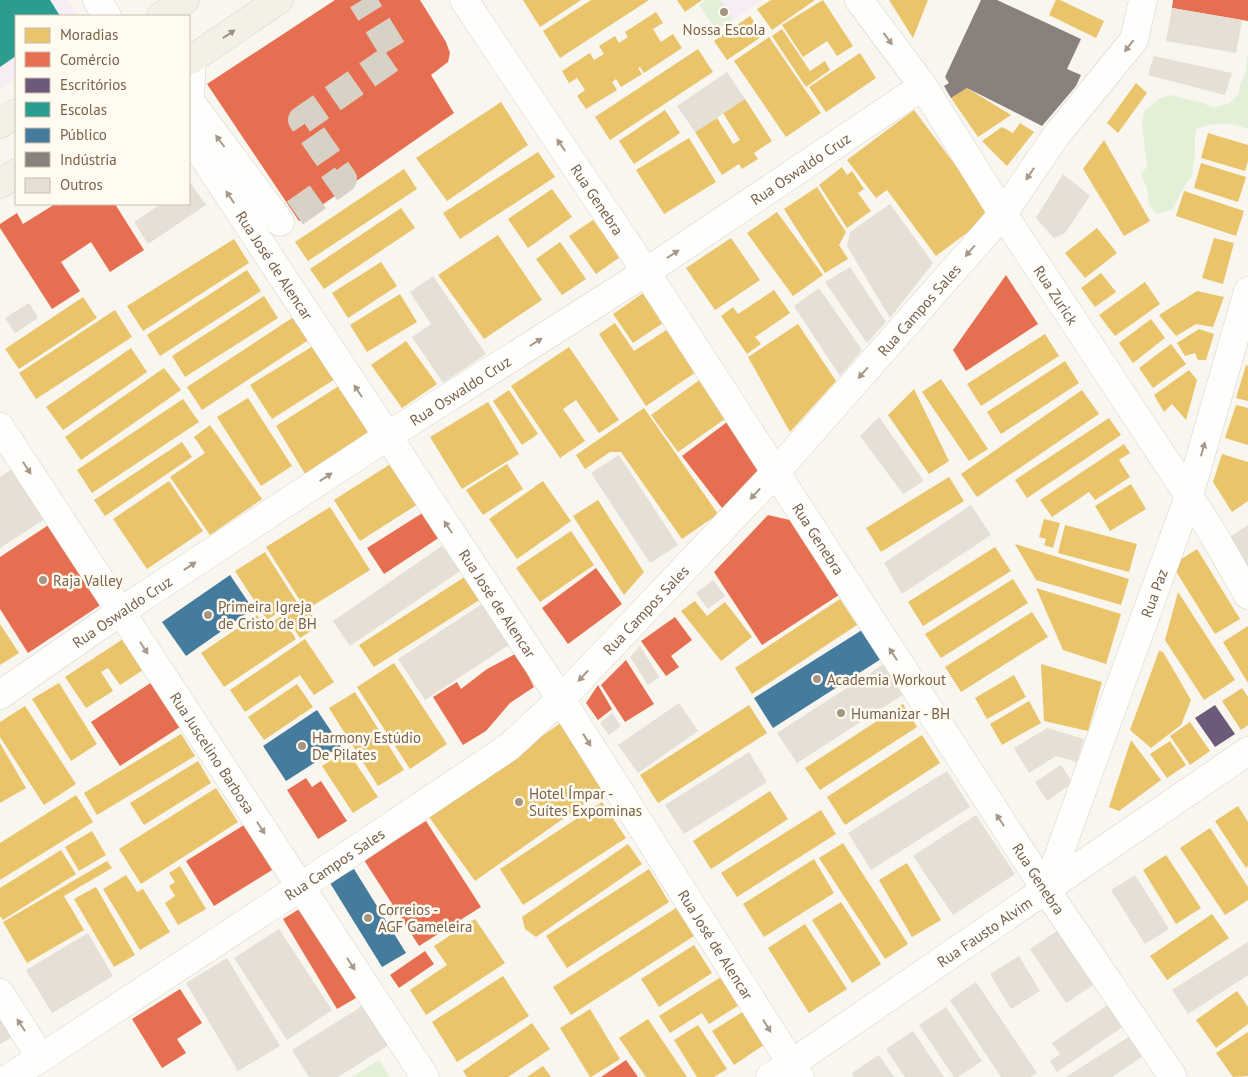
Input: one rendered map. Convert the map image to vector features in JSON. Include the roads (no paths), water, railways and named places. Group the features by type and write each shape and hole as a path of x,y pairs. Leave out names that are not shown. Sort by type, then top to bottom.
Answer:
{"main road":[{"path":"162,15 185,0"},
{"path":"190,60 279,0"},
{"path":"0,124 15,115"},
{"path":"0,184 15,174"}],"street":[{"path":"97,0 106,15"},
{"name":"Rua Genebra","path":"464,0 646,272 1046,890 1173,1077"},
{"name":"Rua Zurick","path":"859,0 923,86 1003,214 1212,532 1248,595"},
{"name":"Rua Campos Sales","path":"10,1077 509,748 561,699 776,472 1003,214 1055,137 1134,40 1143,0"},
{"path":"190,60 190,101 288,217 258,238"},
{"name":"Rua Oswaldo Cruz","path":"0,694 120,612 388,436 646,272 923,86"},
{"name":"Rua José de Alencar","path":"190,136 561,699 787,1073"},
{"name":"Rua Paz","path":"1046,890 1189,496 1248,291"},
{"name":"Rua Juscelino Barbosa","path":"0,427 425,1077"},
{"name":"Rua Fausto Alvim","path":"787,1073 1046,890 1248,751"},
{"path":"0,993 41,1058"}],"tunnel":[{"path":"295,213 343,179 302,120 396,55 362,0"}],"place":[{"name":"Nossa Escola","path":"724,12"},
{"name":"Raja Valley","path":"43,580"},
{"name":"Primeira Igreja de Cristo de BH","path":"208,615"},
{"name":"Academia Workout","path":"817,679"},
{"name":"Humanizar - BH","path":"841,713"},
{"name":"Harmony Estúdio De Pilates","path":"302,746"},
{"name":"Hotel Ímpar - Suítes Expominas","path":"519,802"},
{"name":"Correios - AGF Gameleira","path":"368,918"}]}
